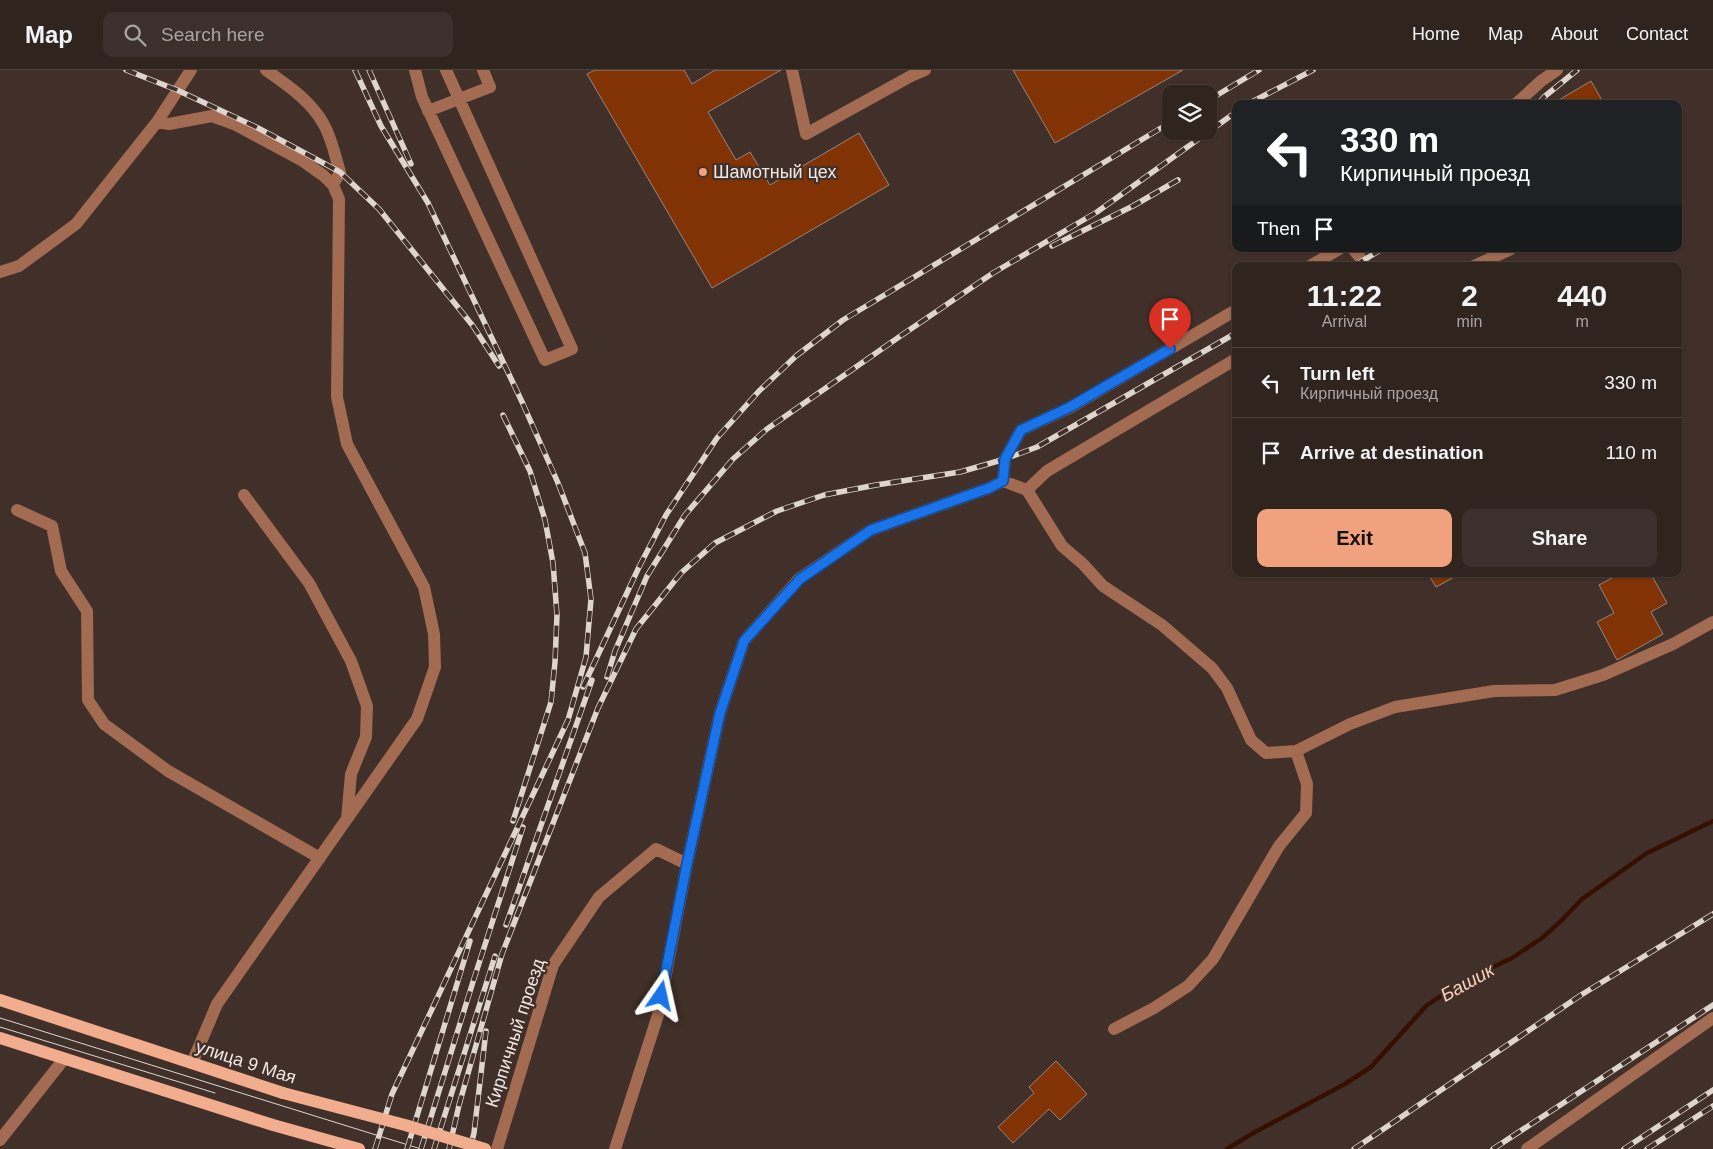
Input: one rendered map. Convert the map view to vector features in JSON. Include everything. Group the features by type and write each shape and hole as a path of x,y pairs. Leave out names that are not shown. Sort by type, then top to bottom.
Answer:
{"main road":[{"name":"улица 9 Мая","path":"0,1000 283,1093 405,1125 485,1149"},
{"path":"0,1038 273,1125 359,1149"}],"street":[{"path":"0,272 19,266 76,224 157,122 192,70"},
{"path":"266,70 299,94 323,123 332,142 340,172 332,185"},
{"path":"415,70 428,111 545,360 572,349 446,70"},
{"path":"428,111 490,87 483,70"},
{"path":"792,70 806,134 909,73 925,70"},
{"path":"1520,100 1541,81 1557,70"},
{"path":"157,122 169,124 212,116 234,124 303,161 324,176 332,185 339,199 336,349 337,397 341,416 348,444 424,587 434,634 435,667 417,720 217,1004 192,1063"},
{"path":"1317,262 1334,252"},
{"path":"1356,252 1363,262"},
{"path":"1483,262 1504,252"},
{"path":"1003,481 1005,459 1021,430 1070,407 1232,312"},
{"path":"1027,490 1048,471 1232,361"},
{"path":"615,1149 658,1016 687,864 720,713 744,641 800,579 871,530 989,488 1003,481 1027,490 1062,546 1083,564 1103,586 1162,625 1212,668 1227,688 1251,740 1266,753 1296,751 1350,724 1395,707 1494,691 1555,690 1593,678 1673,644 1713,622"},
{"path":"244,495 309,583 351,661 367,706 366,737 351,774 348,819"},
{"path":"17,510 52,526 61,571 87,611 88,700 104,724 168,771 320,858"},
{"path":"1114,1029 1154,1008 1188,986 1213,959 1279,846 1306,813 1307,784 1296,751"},
{"name":"Кирпичный проезд","path":"497,1149 552,965 599,897 656,849 687,864"},
{"path":"1527,1149 1713,1018"},
{"path":"0,1140 64,1059"}],"building":[{"name":"Шамотный цех","path":"595,70 684,70 692,84 715,70 781,70 708,112 736,160 750,152 770,185 859,133 889,185 712,288 587,74"},
{"path":"1013,70 1183,70 1055,143"},
{"path":"1591,81 1602,100 1559,100"},
{"path":"1430,577 1454,577 1436,587"},
{"path":"1614,577 1653,577 1667,603 1651,612 1663,634 1617,660 1597,622 1614,613 1599,585"},
{"path":"1056,1061 1087,1094 1060,1120 1049,1109 1013,1143 998,1127 1034,1093 1029,1087"}],"waterway":[{"name":"Башик","path":"1227,1149 1345,1084 1371,1067 1426,1006 1463,981 1512,958 1542,938 1582,899 1647,853 1713,821"}],"tram line":[{"path":"0,1018 421,1149"},
{"path":"0,1027 215,1093"}],"railway":[{"path":"126,70 177,90 258,128 340,172 379,209 473,326 499,366"},
{"path":"355,70 381,126 428,203 523,404 558,483 585,553 591,599 586,657 568,720 392,1094 375,1149"},
{"path":"369,70 411,164"},
{"path":"1217,95 1259,70"},
{"path":"1256,100 1313,70"},
{"path":"1541,100 1577,70"},
{"path":"607,677 615,651 647,576 685,515 733,459 767,429 899,337 993,273 1097,212 1232,115"},
{"path":"583,687 639,567 666,515 717,438 759,391 796,356 843,320 1162,127"},
{"path":"1052,246 1133,206 1178,180"},
{"path":"1361,262 1377,252"},
{"path":"449,1149 459,1105 502,954 598,708 636,629 681,573 715,543 777,511 824,495 960,472 1005,459 1037,447 1232,335"},
{"path":"503,415 530,471 545,520 553,563 557,615 551,702 513,821"},
{"path":"506,925 592,680"},
{"path":"421,1149 523,827"},
{"path":"1354,1149 1581,995 1713,914"},
{"path":"407,1149 470,941"},
{"path":"434,1149 495,956"},
{"path":"1493,1149 1713,1005"},
{"path":"470,1149 474,1133 486,1031"},
{"path":"1624,1149 1713,1090"},
{"path":"1647,1149 1713,1106"}],"place":[{"name":"Шамотный цех","path":"703,172"}],"route":[{"path":"661,996 720,713 744,641 800,579 871,530 989,488 1003,481 1005,459 1021,430 1070,407 1170,349"}]}
